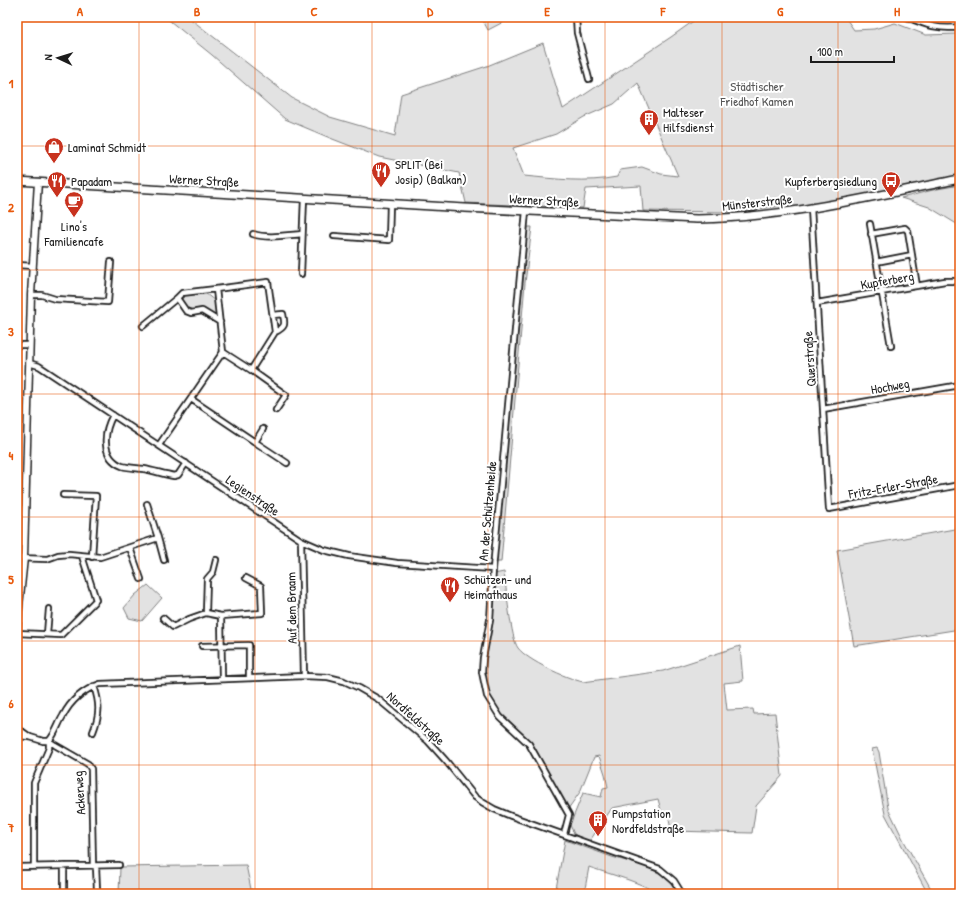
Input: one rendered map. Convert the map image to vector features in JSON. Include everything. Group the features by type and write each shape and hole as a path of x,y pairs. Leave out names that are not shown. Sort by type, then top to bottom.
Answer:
{"main road":[{"name":"Münsterstraße","path":"697,219 750,216 811,208 960,179"},
{"name":"Werner Straße","path":"17,181 526,211 697,219"}],"street":[{"path":"576,17 577,33 590,79"},
{"path":"907,17 934,27 960,27"},
{"path":"17,626 31,295 38,182"},
{"path":"301,274 304,198"},
{"path":"334,236 389,240 390,203"},
{"name":"Querstraße","path":"811,208 830,508"},
{"name":"An der Schützenheide","path":"526,211 493,569 490,620 482,672 487,696 500,717 529,744 569,815 564,834"},
{"path":"870,224 891,346"},
{"path":"871,234 905,228 908,230 917,286"},
{"path":"253,234 273,236 302,234"},
{"path":"876,262 912,255"},
{"path":"31,295 42,295 55,299 108,302 111,262"},
{"path":"17,265 33,266"},
{"name":"Kupferberg","path":"817,303 950,281 960,284"},
{"path":"143,326 182,293 268,282 275,332 251,370"},
{"path":"159,446 223,352 216,289"},
{"path":"177,298 186,311 191,313 202,311 220,322"},
{"path":"273,315 283,314 285,324 281,330 275,332"},
{"path":"17,345 29,345"},
{"path":"223,352 286,395 276,410"},
{"name":"Legienstraße","path":"29,363 39,366 301,540 324,550 349,556 397,563 493,569"},
{"name":"Hochweg","path":"823,409 960,384"},
{"path":"191,399 287,463"},
{"path":"113,415 107,427 106,444 110,456 116,463 126,467 145,469 174,476 178,475 186,464"},
{"path":"255,442 264,429"},
{"name":"Fritz-Erler-Straße","path":"830,508 960,485"},
{"path":"63,494 96,496 92,557"},
{"path":"148,504 164,560"},
{"path":"20,558 47,559 58,555 69,554 100,557 158,538"},
{"name":"Auf dem Braam","path":"301,540 304,676"},
{"path":"130,548 141,579"},
{"path":"17,633 61,635 96,600 82,556"},
{"path":"206,613 207,579 213,572 216,560"},
{"path":"163,618 173,628 189,618 206,613 221,616 262,613 261,586 246,578"},
{"path":"48,634 49,609"},
{"path":"221,616 222,678"},
{"path":"202,646 248,645 249,678"},
{"name":"Nordfeldstraße","path":"34,866 34,783 48,748 49,741 54,735 71,703 81,693 94,686 111,683 304,676 335,679 352,684 369,692 428,741 482,802 511,816 660,869 674,881 682,894"},
{"path":"93,732 98,719 99,699 94,686"},
{"path":"17,730 30,736 49,741"},
{"path":"17,736 30,736"},
{"name":"Ackerweg","path":"49,741 88,764 91,769 95,866"},
{"path":"17,867 119,865"},
{"path":"64,866 64,889"},
{"path":"95,866 97,890"}],"green space":[{"name":"Städtischer Friedhof Kamen","path":"165,17 188,17 292,98 330,117 395,136 401,94 487,66 543,43 563,109 699,17 845,17 854,30 874,29 895,23 926,35 960,33 960,176 808,208 783,206 730,212 643,211 641,186 586,189 583,208 466,203 459,173 379,157 285,119 212,55","holes":["638,83 678,176 661,174 642,167 620,170 617,177 594,180 571,180 524,176 513,148 556,134 584,117 614,104"]},
{"path":"481,17 513,17 488,30"},
{"path":"960,185 960,226 929,207 901,198 937,189"},
{"path":"528,227 532,227 525,283 501,562 496,562"},
{"path":"205,293 215,301 217,317 202,310 191,311 181,300 187,294"},
{"path":"960,528 960,629 854,646 837,550"},
{"path":"504,572 511,624 515,643 518,648 538,663 576,680 583,682 663,671 740,646 743,681 724,683 727,710 753,709 754,714 775,713 782,776 756,806 752,833 671,831 668,812 662,814 658,799 612,808 589,842 574,834 570,825 583,793 601,797 603,788 608,787 599,756 594,757 580,792 568,809 532,743 499,711 490,695 486,683 484,669 492,624 494,574"},
{"path":"148,585 162,598 142,621 129,618 124,608 135,595"},
{"path":"877,748 879,752 888,808 904,841 934,894 928,894 885,814 872,749"},
{"path":"565,840 612,857 644,866 661,874 671,883 678,894 656,894 652,890 635,882 589,867 584,894 555,894"},
{"path":"246,865 252,894 119,894 120,867"}],"place":[{"name":"Malteser Hilfsdienst","path":"649,136"},
{"name":"Laminat Schmidt","path":"54,164"},
{"name":"SPLIT (Bei Josip) (Balkan)","path":"381,188"},
{"name":"Papadam","path":"57,198"},
{"name":"Kupferbergsiedlung","path":"891,198"},
{"name":"Lino's Familiencafe","path":"74,218"},
{"name":"Schützen- und Heimathaus","path":"450,603"},
{"name":"Pumpstation Nordfeldstraße","path":"598,837"}]}
